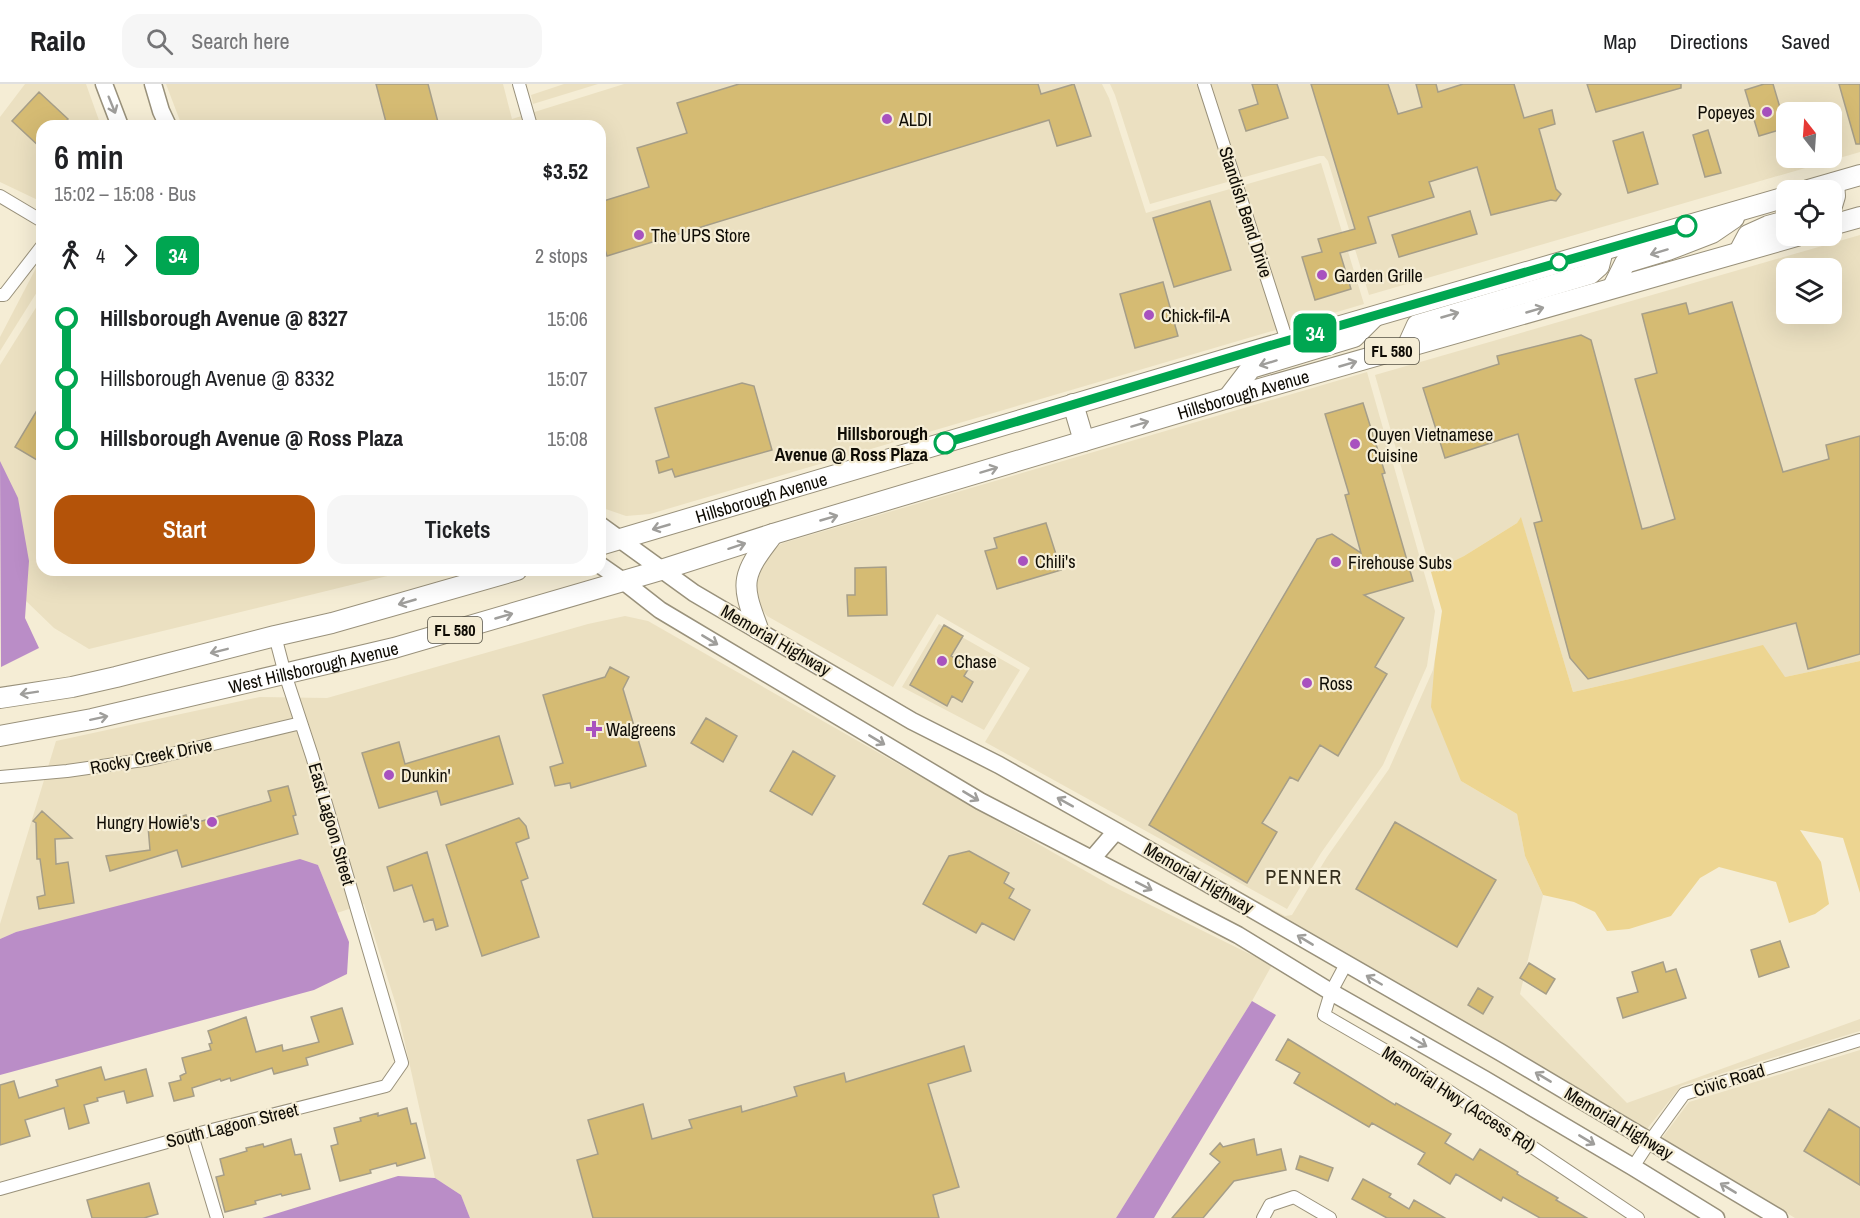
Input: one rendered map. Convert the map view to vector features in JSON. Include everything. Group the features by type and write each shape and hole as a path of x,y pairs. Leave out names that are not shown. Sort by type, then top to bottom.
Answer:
{"main road":[{"path":"104,84 118,120"},
{"path":"153,84 165,120"},
{"path":"1842,181 1860,175"},
{"name":"Hillsborough Avenue","path":"606,544 1287,341 1776,200"},
{"path":"1613,287 1625,262 1668,250 1712,232 1748,208"},
{"path":"1842,222 1860,217"},
{"path":"1739,252 1748,235 1776,224"},
{"name":"Hillsborough Avenue","path":"623,581 1228,398 1776,242"},
{"path":"1407,347 1417,325 1590,274 1599,266 1603,250"},
{"path":"1228,398 1251,368 1354,337 1376,315"},
{"path":"1073,404 1084,441"},
{"name":"Memorial Highway","path":"606,530 694,593 912,721 999,765 1500,1052 1776,1217"},
{"path":"758,629 748,599 747,579 754,563 773,534"},
{"name":"Memorial Highway","path":"606,569 660,610 980,801 1238,935 1331,992 1484,1078 1716,1218"},
{"path":"463,586 475,576"},
{"name":"FL 580","path":"463,586 497,576"},
{"name":"West Hillsborough Avenue","path":"0,735 92,719 394,648 623,581"},
{"name":"West Hillsborough Avenue","path":"0,698 72,687 116,677 332,623 463,586"},
{"path":"1092,859 1116,831"}],"street":[{"path":"519,84 529,120"},
{"name":"Standish Bend Drive","path":"1204,84 1287,341"},
{"path":"0,196 36,217"},
{"path":"2,295 36,253"},
{"name":"East Lagoon Street","path":"275,636 387,1012"},
{"name":"Rocky Creek Drive","path":"0,777 67,771 150,759 301,723"},
{"name":"Memorial Hwy (Access Rd)","path":"1346,964 1331,992 1324,1015 1407,1063 1638,1218"},
{"name":"South Lagoon Street","path":"0,1189 192,1134 386,1086 402,1063 387,1012"},
{"name":"Civic Road","path":"1633,1167 1684,1094 1860,1040"},
{"path":"192,1134 217,1218"},
{"path":"1263,1218 1270,1205 1294,1197 1330,1218"}],"shaded area":[{"path":"25,84 86,84 99,120 36,120 36,199 0,182 0,117"},
{"path":"166,84 503,84 512,119 624,84 1102,84 1109,98 1146,213 1321,163 1364,304 650,514 626,516 606,509 606,120 180,120"},
{"path":"564,84 598,84 533,104 531,95"},
{"path":"1110,84 1860,84 1860,152 1842,157 1842,102 1776,102 1776,168 1805,168 1369,295 1328,161 1324,156 1150,204"},
{"path":"1860,235 1860,661 1785,677 1634,678 1573,692 1521,518 1517,523 1464,556 1431,572 1375,375 1776,259 1776,324 1842,324 1842,258 1780,258 1822,246 1842,246 1842,240"},
{"path":"36,268 36,294 0,351 0,337"},
{"path":"36,308 36,576 387,576 89,649 54,628 25,600 0,471 0,365"},
{"path":"1367,372 1435,611 1427,666 1383,765 1321,853 1287,909 985,742 1030,668 937,614 893,687 767,616 755,599 753,587 758,568 773,548 783,543"},
{"path":"0,461 18,498 29,561 25,618 39,648 1,667"},
{"path":"1521,517 1573,692 1763,645 1785,677 1860,661 1860,893 1843,838 1800,830 1821,862 1829,904 1815,914 1789,923 1776,882 1719,867 1700,878 1671,916 1629,929 1607,931 1595,912 1574,902 1543,895 1525,856 1517,814 1461,781 1431,707 1442,611 1431,572 1464,556 1517,523"},
{"path":"625,616 648,621 1110,885 1272,965 1252,1001 1116,1218 470,1218 461,1195 435,1178 397,1008 364,904 337,913 318,865 16,932 0,939 0,924 56,741 260,697 327,698 588,624"},
{"path":"939,624 1020,670 984,730 902,687"},
{"path":"1435,659 1461,781 1517,814 1525,856 1543,895 1520,994 1627,1103 1860,1019 1860,1031 1681,1086 1647,1129 1208,874 1285,916 1292,915 1327,857 1389,769 1433,670"},
{"path":"300,859 318,865 349,942 347,974 314,990 0,1075 0,939 16,932"},
{"path":"1252,1001 1276,1015 1154,1218 1116,1218"},
{"path":"1860,1050 1860,1218 1795,1218 1662,1138 1689,1102"},
{"path":"398,1176 435,1178 461,1195 470,1218 262,1218"}],"building":[{"path":"376,84 428,84 437,120 385,120"},
{"path":"739,84 1038,84 1041,94 1074,84 1091,136 1057,146 1049,120 607,256 606,200 649,187 637,148 687,133 677,103"},
{"path":"1252,84 1277,84 1288,118 1246,131 1239,110 1258,104"},
{"path":"1311,84 1388,84 1398,114 1422,107 1416,84 1436,84 1438,92 1463,84 1514,84 1524,118 1552,110 1555,124 1539,129 1556,189 1561,194 1556,201 1551,200 1491,215 1477,167 1429,182 1434,197 1368,217 1376,243 1340,253 1351,289 1315,300 1302,257 1322,252 1318,239 1355,229"},
{"path":"1587,84 1681,84 1681,88 1596,112"},
{"path":"1764,84 1773,84 1778,102 1776,102 1776,131 1759,136 1745,90"},
{"path":"1839,84 1860,84 1860,144 1856,144"},
{"path":"39,92 68,119 36,120 36,143 12,121"},
{"path":"1708,130 1721,173 1705,177 1693,135"},
{"path":"1643,132 1658,184 1628,193 1613,141"},
{"path":"1210,201 1231,270 1174,287 1153,218"},
{"path":"1470,211 1477,234 1399,257 1392,235"},
{"name":"Chick-fil-A","path":"1163,282 1178,336 1135,348 1120,294"},
{"path":"1732,302 1783,472 1829,459 1826,445 1860,436 1860,654 1808,669 1796,623 1588,679 1570,658 1534,523 1542,521 1518,434 1445,458 1423,388 1499,364 1497,356 1581,335 1591,340 1642,529 1650,527 1675,519 1635,379 1657,373 1642,314 1686,303 1689,314"},
{"path":"742,383 754,386 772,450 675,477 672,469 659,473 656,461 669,457 655,408"},
{"path":"1363,403 1385,473 1382,474 1413,581 1364,595 1404,618 1375,667 1387,674 1338,756 1320,745 1298,781 1290,777 1262,823 1277,832 1247,883 1149,825 1317,539 1332,534 1361,553 1345,495 1349,494 1325,414"},
{"path":"36,412 36,459 15,447"},
{"name":"Chili's","path":"1046,523 1061,570 997,589 985,551 997,548 994,538"},
{"path":"886,567 887,615 848,616 847,595 855,595 855,568"},
{"name":"Chase","path":"944,625 963,636 951,656 970,666 964,676 973,682 962,702 952,696 947,706 910,685"},
{"name":"Walgreens","path":"610,667 629,677 623,689 646,766 571,788 570,783 555,786 550,767 563,763 543,695 605,677"},
{"path":"706,718 737,736 723,762 691,743"},
{"path":"499,736 513,784 441,805 437,791 379,808 362,753 399,742 405,764"},
{"path":"793,751 835,776 812,815 770,791"},
{"path":"288,786 296,815 293,816 298,834 182,867 177,850 110,871 106,856 150,850 148,826 186,815 188,825 271,801 268,791"},
{"path":"42,811 72,838 55,839 56,864 68,862 74,903 39,909 37,897 45,895 40,859 37,859 36,823 33,821"},
{"path":"519,818 526,826 529,838 516,843 528,878 521,881 539,937 482,956 446,845"},
{"path":"1395,822 1496,880 1457,947 1356,889"},
{"path":"969,851 1009,873 1004,883 1014,889 1009,898 1030,910 1014,940 982,923 976,933 923,904 949,856"},
{"path":"427,852 448,926 436,930 433,919 424,922 412,885 394,891 387,867"},
{"path":"1780,941 1789,967 1759,977 1751,950"},
{"path":"1663,962 1666,972 1676,969 1686,998 1623,1018 1617,998 1638,992 1632,972"},
{"path":"1529,963 1555,979 1546,994 1520,978"},
{"path":"1478,988 1493,997 1483,1014 1468,1005"},
{"path":"342,1008 353,1044 306,1058 308,1065 274,1074 272,1068 231,1081 230,1078 221,1081 220,1079 192,1088 194,1096 174,1101 169,1083 181,1080 180,1076 186,1073 182,1058 211,1050 209,1044 212,1043 208,1031 246,1017 256,1052 282,1045 283,1051 319,1042 311,1017"},
{"path":"1288,1039 1395,1105 1396,1103 1451,1134 1445,1143 1473,1160 1480,1149 1587,1218 1540,1218 1503,1197 1501,1201 1456,1174 1450,1184 1418,1164 1425,1153 1372,1123 1369,1127 1294,1083 1300,1073 1276,1060"},
{"path":"964,1046 971,1071 928,1084 959,1187 933,1195 939,1218 593,1218 577,1160 598,1154 588,1120 643,1104 652,1139 692,1128 689,1120 741,1106 742,1112 797,1096 794,1087 844,1073 846,1082"},
{"path":"101,1067 105,1080 146,1069 153,1096 127,1103 124,1091 97,1098 98,1101 84,1105 89,1123 69,1129 64,1108 25,1120 30,1136 0,1145 0,1085 14,1081 19,1098 58,1086 56,1080"},
{"path":"407,1108 411,1124 416,1123 425,1158 397,1166 396,1163 370,1170 371,1173 340,1181 331,1146 338,1144 334,1128 361,1121 360,1118 378,1113 378,1116"},
{"path":"1829,1109 1860,1128 1860,1185 1804,1151"},
{"path":"291,1139 295,1155 301,1154 310,1189 255,1201 256,1204 225,1212 216,1177 224,1175 220,1159 247,1151 246,1148 263,1144 264,1147"},
{"path":"1254,1139 1257,1155 1281,1149 1286,1170 1234,1181 1203,1218 1172,1218 1220,1162 1210,1154 1220,1143 1223,1147"},
{"path":"1300,1156 1333,1168 1328,1181 1296,1169"},
{"path":"1363,1179 1391,1194 1389,1197 1409,1209 1414,1200 1445,1218 1387,1218 1352,1199"},
{"path":"149,1183 158,1214 144,1218 92,1218 87,1200"}],"bus line":[{"name":"34","path":"945,443 1265,347 1686,226"}],"place":[{"name":"Popeyes","path":"1767,112"},
{"name":"ALDI","path":"887,119"},
{"name":"The UPS Store","path":"639,235"},
{"name":"Garden Grille","path":"1322,275"},
{"name":"Chick-fil-A","path":"1149,315"},
{"name":"Hillsborough Avenue @ Ross Plaza","path":"945,443"},
{"name":"Quyen Vietnamese Cuisine","path":"1355,444"},
{"name":"Chili's","path":"1023,561"},
{"name":"Firehouse Subs","path":"1336,562"},
{"name":"Chase","path":"942,661"},
{"name":"Ross","path":"1307,683"},
{"name":"Walgreens","path":"594,729"},
{"name":"Dunkin'","path":"389,775"},
{"name":"Hungry Howie's","path":"212,822"}],"district":[{"name":"PENNER","path":"1304,876"}]}
